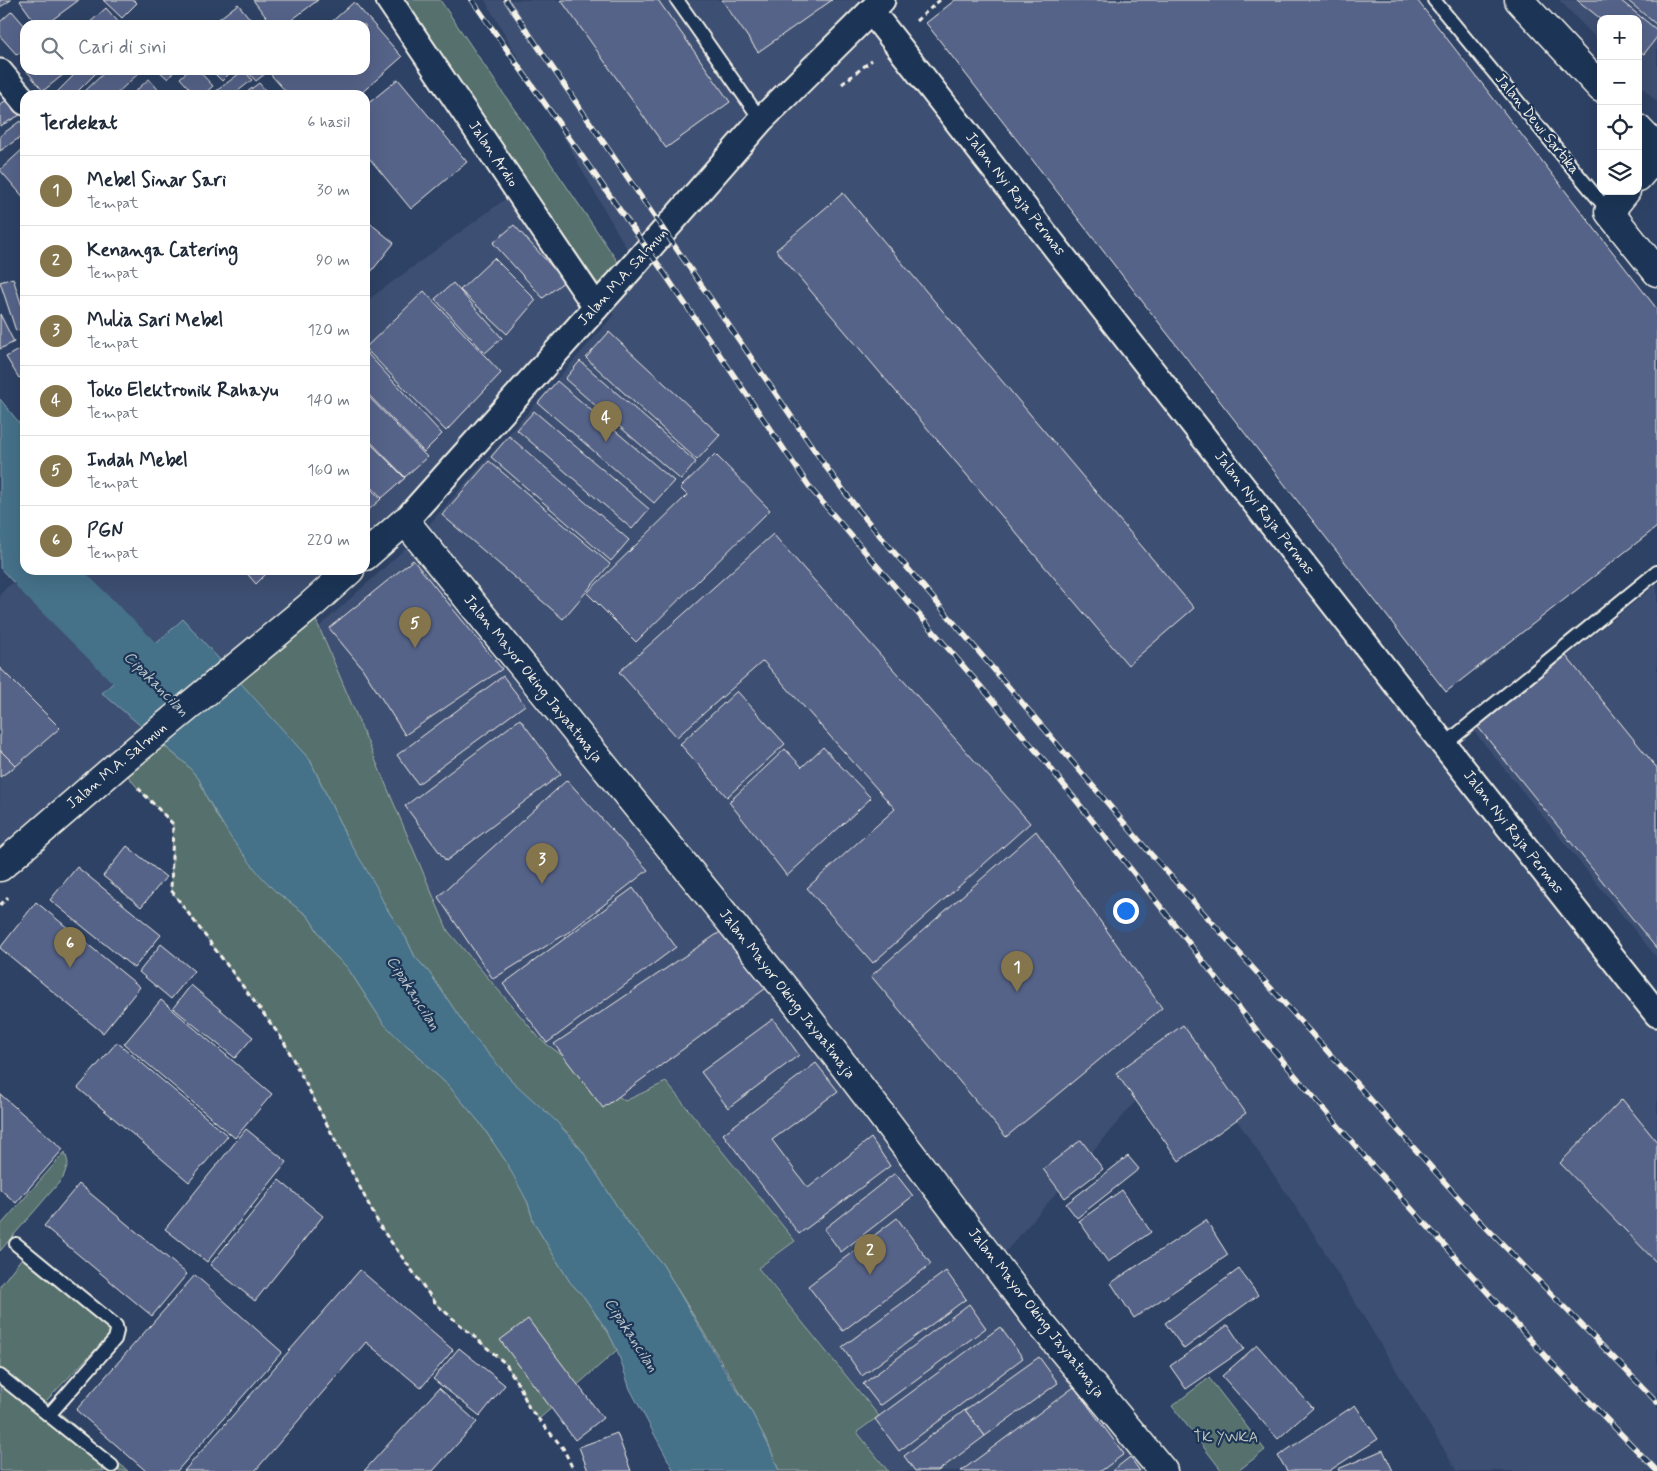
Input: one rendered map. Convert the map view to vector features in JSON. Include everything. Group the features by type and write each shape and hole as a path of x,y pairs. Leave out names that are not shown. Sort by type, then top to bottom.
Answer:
{"street":[{"name":"Jalan Ardio","path":"389,0 596,307"},
{"path":"1519,0 1597,84"},
{"name":"Jalan M.A. Salmun","path":"370,550 405,521 724,164 761,120 877,6"},
{"name":"Jalan Nyi Raja Permas","path":"877,6 1444,745 1654,1006"},
{"path":"0,72 20,96"},
{"path":"1642,133 1657,149"},
{"path":"1642,172 1657,155"},
{"path":"1609,212 1623,195"},
{"name":"Jalan Dewi Sartika","path":"1609,212 1657,272"},
{"name":"Jalan Mayor Oking Jayaatmaja","path":"405,521 794,1000 1036,1318 1164,1471"},
{"name":"Jalan M.A. Salmun","path":"0,867 60,814 310,606 344,575"}],"lane":[{"path":"677,0 761,120"},
{"name":"Jalan Dewi Sartika","path":"1434,0 1609,212"},
{"path":"1444,745 1657,572"},
{"path":"16,1244 116,1326 117,1331 116,1339 49,1415"},
{"path":"0,1376 112,1466"}],"path":[{"path":"120,764 135,785 173,824 171,890 283,1040 381,1228 437,1305 506,1364 521,1389 529,1408 563,1448 574,1471"}],"shaded area":[{"path":"485,0 866,0 631,256"},
{"path":"1559,0 1657,0 1657,102 1642,87 1642,15 1597,15 1597,39"},
{"path":"871,11 1657,1014 1657,1471 1457,1471 1310,1228 1185,1044 995,1264 1159,1471 888,1471 857,1432 879,1416 758,1268 794,1241 667,1083 625,1101 541,1040 448,931 318,628 418,537 614,315 604,302"},
{"path":"519,189 596,307 370,550 370,298"},
{"path":"22,575 342,575 0,867 0,593"},
{"path":"1657,584 1657,958 1474,731"}],"green space":[{"path":"402,0 440,0 624,271 605,294"},
{"path":"310,606 448,931 541,1040 625,1101 666,1082 795,1241 758,1268 879,1416 857,1432 888,1471 779,1471 770,1448 750,1409 663,1265 625,1219 583,1152 571,1136 511,1080 471,1034 429,972 415,957 406,938 385,906 345,834 310,760 229,672"},
{"path":"152,736 186,764 199,779 218,818 274,890 308,916 331,952 347,967 384,1024 448,1085 480,1123 518,1182 528,1203 534,1223 570,1282 584,1297 608,1332 617,1350 539,1419 529,1408 521,1389 506,1364 437,1305 381,1228 283,1040 171,890 173,824 135,785 119,764"},
{"path":"65,1152 68,1163 63,1178 0,1251 0,1226"},
{"path":"28,1250 111,1318 112,1332 46,1401 128,1471 0,1471 0,1286"},
{"name":"TK YWKA","path":"1209,1378 1265,1450 1238,1471 1222,1471 1172,1406"}],"water":[{"path":"0,399 20,424 20,575 22,575 13,582 0,568"},
{"path":"183,619 310,760 345,834 376,886 385,906 406,938 415,957 429,972 471,1034 511,1080 556,1121 583,1152 625,1219 663,1265 729,1378 750,1409 770,1448 779,1471 674,1471 630,1389 617,1350 608,1332 584,1297 570,1282 534,1223 528,1203 505,1160 480,1123 448,1085 384,1024 347,967 331,952 308,916 274,890 259,874 231,838 207,798 199,779 186,764 102,693"}],"building":[{"path":"0,0 11,0 0,7"},
{"path":"79,0 52,20 33,20 20,1"},
{"path":"103,0 134,0 137,3 122,18"},
{"path":"253,0 318,0 292,20 268,20"},
{"path":"561,0 658,0 730,102 666,148"},
{"path":"722,0 832,0 758,52"},
{"path":"955,0 1417,0 1657,309 1657,527 1446,692 926,23"},
{"path":"1577,0 1620,0 1638,15 1597,15"},
{"path":"1627,0 1657,0 1657,25"},
{"path":"354,2 370,20 334,20"},
{"path":"238,4 251,20 217,20"},
{"path":"106,8 117,20 93,20"},
{"path":"12,11 20,20 20,52 17,55 0,36 0,22"},
{"path":"1642,18 1657,30 1657,37 1644,54 1642,53"},
{"path":"370,20 402,57 365,90 284,90 271,75 370,75"},
{"path":"30,75 63,75 44,90"},
{"path":"74,75 94,75 79,90 59,90"},
{"path":"102,75 137,75 120,90 86,90"},
{"path":"183,75 203,75 213,86 209,90 191,90 180,78"},
{"path":"216,75 228,75 222,81"},
{"path":"237,75 248,75 252,80 239,90 218,90"},
{"path":"251,75 264,75 256,81"},
{"path":"149,79 159,90 137,90"},
{"path":"398,79 467,162 411,209 370,159 370,102"},
{"path":"259,83 265,90 250,90"},
{"path":"11,98 20,115 0,126 0,104"},
{"path":"20,121 20,137 0,151 0,136"},
{"path":"20,152 20,193 0,170"},
{"path":"843,193 1194,608 1128,665 776,250"},
{"path":"370,223 394,243 370,273"},
{"path":"514,225 565,281 543,298 493,243"},
{"path":"494,258 536,300 507,334 460,290"},
{"path":"13,278 20,300 20,330 16,331 0,282"},
{"path":"453,283 502,338 485,353 435,299"},
{"path":"424,291 501,373 446,431 370,353 370,343"},
{"path":"0,314 14,342 0,349"},
{"path":"609,332 720,435 697,460 586,358"},
{"path":"20,349 20,378 19,378 6,357"},
{"path":"370,356 442,434 424,452 370,396"},
{"path":"580,361 696,462 681,480 565,379"},
{"path":"557,381 674,481 654,503 538,403"},
{"path":"370,398 427,457 405,477 370,441"},
{"path":"534,411 649,509 632,529 517,430"},
{"path":"509,436 629,540 611,561 491,457"},
{"path":"370,443 405,478 382,498 370,485"},
{"path":"715,454 770,510 636,642 587,593 687,495 680,488"},
{"path":"489,461 610,564 563,619 442,515"},
{"path":"370,488 381,499 370,509"},
{"path":"773,534 1030,823 873,963 807,888 895,809 763,661 677,737 619,672"},
{"path":"413,560 502,669 405,735 362,668 329,628"},
{"path":"248,575 265,575 256,584"},
{"path":"1566,656 1657,768 1657,949 1478,727"},
{"path":"0,668 60,728 16,766 0,750"},
{"path":"503,676 525,705 418,784 397,755"},
{"path":"737,691 785,744 727,797 680,744"},
{"path":"520,719 561,774 446,861 405,806"},
{"path":"823,747 871,798 787,876 729,802 785,749 802,767"},
{"path":"0,750 16,766 0,777"},
{"path":"567,780 648,870 572,930 493,979 438,897"},
{"path":"1036,831 1162,1008 1006,1137 871,976"},
{"path":"127,846 166,877 141,907 103,876"},
{"path":"77,867 161,935 134,968 50,900"},
{"path":"633,888 676,947 547,1043 503,984"},
{"path":"36,902 140,987 103,1033 0,948"},
{"path":"732,924 773,983 603,1108 554,1044"},
{"path":"161,944 194,971 171,999 139,972"},
{"path":"191,985 253,1037 235,1058 173,1008"},
{"path":"161,1000 272,1094 235,1138 124,1044"},
{"path":"773,1019 799,1055 728,1108 701,1072"},
{"path":"1183,1025 1246,1113 1179,1161 1116,1073"},
{"path":"117,1042 228,1136 189,1182 78,1088"},
{"path":"816,1063 838,1091 772,1140 808,1188 871,1138 890,1166 799,1234 723,1134"},
{"path":"0,1094 63,1149 16,1203 0,1189"},
{"path":"1622,1099 1657,1142 1657,1263 1560,1163"},
{"path":"246,1129 287,1162 207,1262 165,1229"},
{"path":"1081,1140 1103,1169 1065,1198 1043,1169"},
{"path":"1128,1156 1139,1169 1077,1218 1066,1204"},
{"path":"895,1173 913,1196 841,1252 824,1229"},
{"path":"279,1180 323,1216 255,1301 210,1265"},
{"path":"79,1184 187,1274 152,1316 44,1226"},
{"path":"1122,1190 1151,1232 1108,1262 1079,1221"},
{"path":"897,1218 931,1264 843,1331 808,1286"},
{"path":"1206,1220 1228,1255 1134,1318 1111,1283"},
{"path":"1239,1269 1258,1295 1184,1349 1165,1323"},
{"path":"360,1270 453,1350 421,1388 366,1342 255,1471 184,1471"},
{"path":"946,1271 966,1299 862,1376 842,1347"},
{"path":"195,1275 282,1352 177,1471 146,1471 76,1410"},
{"path":"969,1304 986,1328 880,1406 863,1384"},
{"path":"528,1319 603,1418 575,1440 500,1340"},
{"path":"1228,1325 1244,1349 1186,1389 1170,1366"},
{"path":"1000,1327 1023,1358 899,1451 875,1419"},
{"name":"TK YWKA","path":"1257,1345 1313,1408 1278,1439 1222,1376"},
{"path":"459,1348 505,1385 480,1416 433,1379"},
{"path":"1039,1357 1058,1383 985,1436 965,1410"},
{"path":"1074,1387 1124,1454 1101,1471 961,1471"},
{"path":"439,1388 477,1422 433,1471 364,1471"},
{"path":"1355,1405 1378,1439 1329,1471 1287,1471 1278,1456"},
{"path":"965,1410 985,1436 938,1471 915,1471 904,1456"},
{"path":"617,1433 631,1471 588,1471 579,1447"},
{"path":"1383,1450 1393,1471 1339,1471 1338,1469"},
{"path":"1130,1457 1140,1471 1112,1471"}],"waterway":[{"name":"Cipakancilan","path":"46,575 192,720"}],"railway":[{"path":"472,0 660,267 811,489 1044,760 1258,1032 1371,1164 1546,1357 1657,1471"},
{"path":"506,0 826,467 859,511 1149,852 1474,1215 1657,1402"}],"place":[{"name":"Toko Elektronik Rahayu","path":"606,442"},
{"name":"Indah Mebel","path":"415,648"},
{"name":"Mulia Sari Mebel","path":"542,884"},
{"name":"PGN","path":"70,968"},
{"name":"Mebel Sinar Sari","path":"1017,992"},
{"name":"Kenanga Catering","path":"870,1275"}]}
